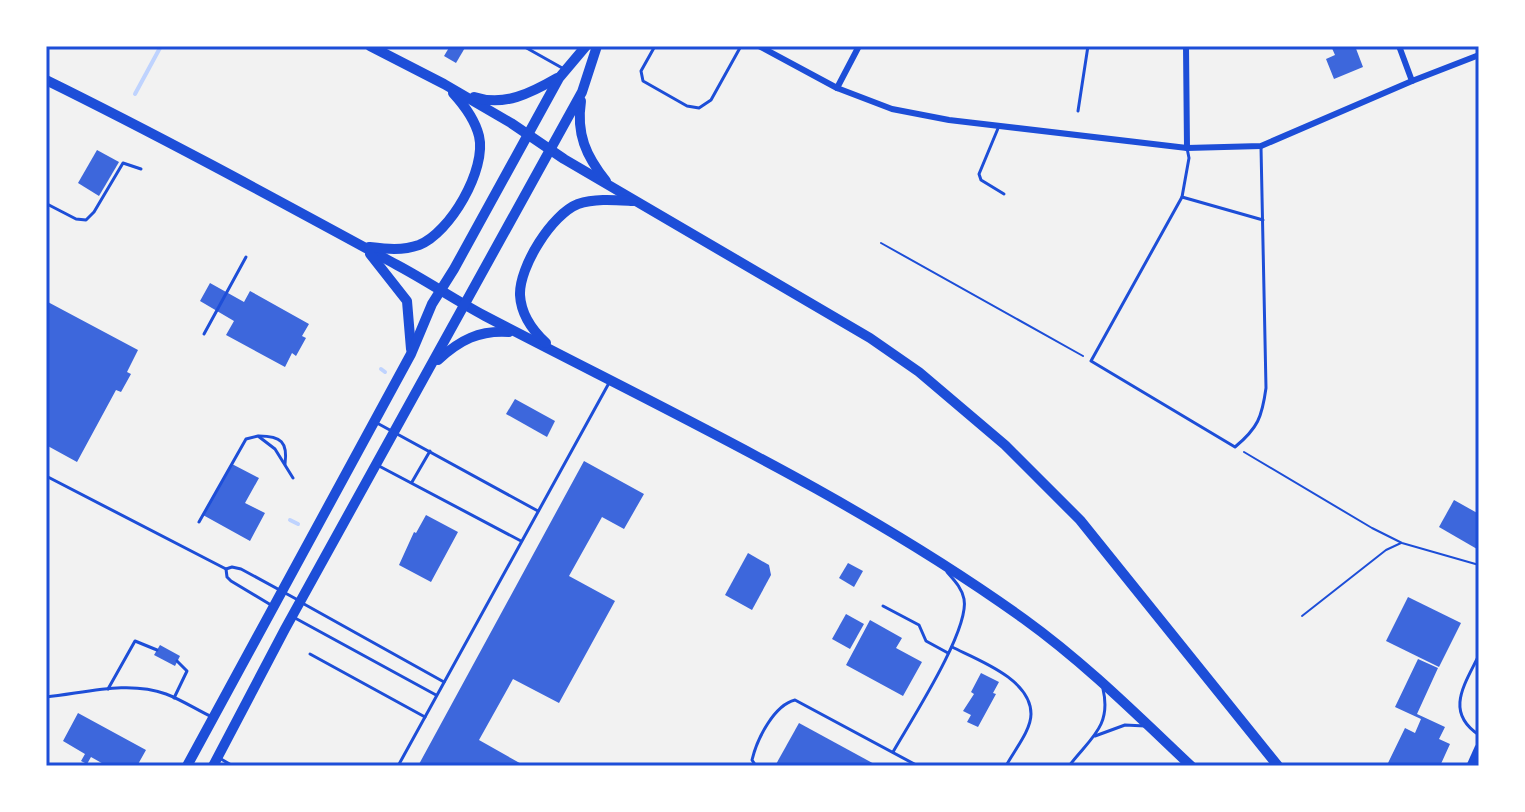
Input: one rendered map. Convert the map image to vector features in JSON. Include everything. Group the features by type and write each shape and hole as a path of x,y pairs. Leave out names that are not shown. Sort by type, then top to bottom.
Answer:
{"main road":[{"path":"370,46 458,92 610,186 870,338 967,410 1047,484 1098,540 1278,766"},
{"path":"187,766 411,354 432,304 562,73 586,46"},
{"path":"597,46 582,92 580,139 596,169 610,186"},
{"path":"458,92 482,100 499,101 536,90 562,73"},
{"path":"46,80 125,119 517,333 849,508 1025,620 1098,678 1191,766"},
{"path":"363,247 403,249 421,244 436,235 450,220 475,174 481,153 479,136 462,103 444,84"},
{"path":"215,762 292,616 582,92"},
{"path":"553,350 530,326 524,311 520,295 528,263 549,227 576,205 590,201 639,202"},
{"path":"363,247 407,301 411,354"},
{"path":"430,366 453,346 474,334 492,331 517,333"},
{"path":"1471,766 1479,748"}],"street":[{"path":"837,88 859,46"},
{"path":"1186,46 1187,148"},
{"path":"1399,46 1412,81"},
{"path":"762,47 837,88 892,109 999,126 1187,148 1261,146 1479,55"}],"lane":[{"path":"523,46 562,73"},
{"path":"655,46 641,71 643,81 687,106 699,108 711,100 741,46"},
{"path":"1078,111 1088,46"},
{"path":"999,126 979,174 981,180 1004,194"},
{"path":"1187,148 1189,158 1182,197 1091,361 1235,447 1249,435 1262,416 1266,388 1261,146"},
{"path":"47,204 76,219 86,220 123,163 141,169"},
{"path":"1182,197 1263,220"},
{"path":"204,334 246,257"},
{"path":"398,766 611,380"},
{"path":"374,421 538,511"},
{"path":"258,436 270,443 293,478"},
{"path":"199,522 246,439 272,436 283,443 287,452 285,464"},
{"path":"412,483 430,451"},
{"path":"376,464 522,541"},
{"path":"46,476 226,569 241,569 444,682"},
{"path":"893,752 959,632 965,601 959,586 939,563"},
{"path":"226,569 231,581 437,695"},
{"path":"883,606 919,625 926,641 948,653"},
{"path":"108,689 135,641 157,650"},
{"path":"953,644 1010,677 1025,696 1031,714 1006,766"},
{"path":"310,654 425,717"},
{"path":"1479,655 1461,692 1459,709 1463,719 1479,735"},
{"path":"174,698 187,671 177,661"},
{"path":"1069,766 1095,736 1106,712 1106,701 1098,678"},
{"path":"46,697 139,688 174,698 212,717"},
{"path":"756,766 752,760 754,750 778,709 795,700 918,766"},
{"path":"1095,736 1125,725 1153,730"},
{"path":"215,762 233,766"}],"path":[{"path":"881,243 1091,361"},
{"path":"1235,447 1402,543 1479,565"},
{"path":"1302,616 1386,550 1402,543"}],"building":[{"path":"450,46 466,46 456,63 444,56"},
{"path":"1331,46 1355,46 1363,67 1334,79 1326,59 1335,55"},
{"path":"97,150 119,162 99,196 78,183"},
{"path":"210,283 244,302 250,291 309,324 302,336 306,338 296,356 292,353 285,367 226,335 234,321 200,301"},
{"path":"46,301 138,350 127,372 131,374 121,392 116,390 77,462 46,445"},
{"path":"515,399 555,421 547,437 506,414"},
{"path":"584,461 644,494 624,529 602,517 569,576 615,601 559,703 513,679 479,740 525,766 418,766"},
{"path":"232,464 259,478 245,503 265,513 250,541 203,515"},
{"path":"1454,500 1479,514 1477,549 1439,527"},
{"path":"426,515 458,532 431,582 399,565 414,532"},
{"path":"748,553 769,565 771,575 752,610 725,595"},
{"path":"848,563 863,571 854,587 839,578"},
{"path":"1408,597 1461,623 1439,667 1386,641"},
{"path":"846,614 864,624 850,649 832,639"},
{"path":"870,620 902,638 896,648 922,662 903,696 846,665"},
{"path":"160,645 180,656 175,666 154,655"},
{"path":"1418,659 1438,668 1417,714 1445,727 1439,739 1450,744 1440,766 1395,766 1388,763 1405,728 1415,733 1421,719 1395,707"},
{"path":"981,673 999,682 978,727 967,722 971,715 963,711 974,694 971,692"},
{"path":"78,713 146,750 137,766 107,766 91,757 87,764 81,761 85,754 63,741"},
{"path":"799,723 878,766 775,766"}],"waterway":[{"path":"135,94 161,46"},
{"path":"381,369 385,372"},
{"path":"290,520 298,524"}]}
